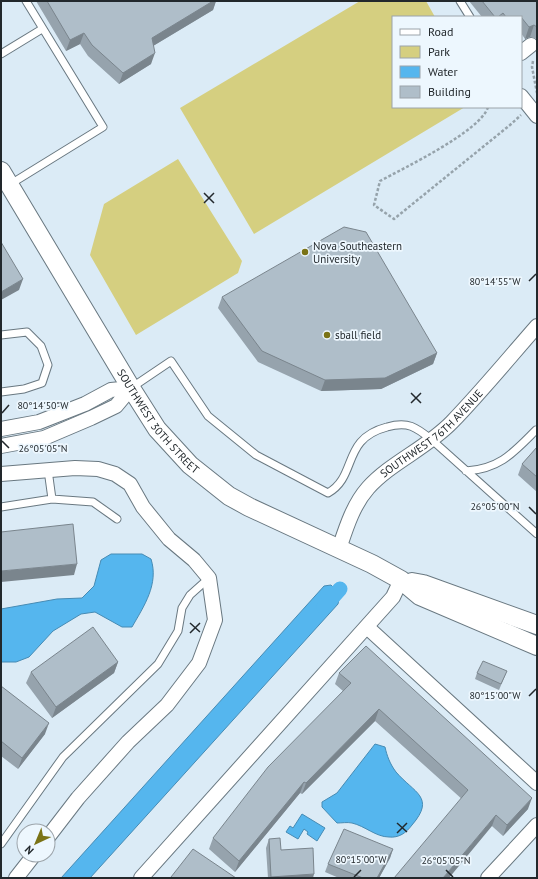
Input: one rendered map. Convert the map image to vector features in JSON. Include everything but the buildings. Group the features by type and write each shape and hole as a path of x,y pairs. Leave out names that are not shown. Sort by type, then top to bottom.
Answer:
{"street":[{"path":"522,98 530,114"},
{"name":"SOUTHWEST 30TH STREET","path":"5,178 157,429 190,466 210,483 249,507 401,580 420,596 537,646"},
{"name":"SOUTHWEST 76TH AVENUE","path":"339,549 351,516 367,489 376,479 432,440 451,423 536,332"},
{"path":"1,430 39,422 85,404 110,390 131,388"},
{"path":"1,446 44,438 91,418 116,406 131,388"},
{"path":"1,474 48,470 98,469 115,474 130,484 143,507 169,539 194,560 209,578 215,620 199,663 167,705 128,742 78,798 56,827"},
{"name":"SOUTHWEST 30TH STREET","path":"401,580 423,584 537,625"},
{"path":"141,878 367,627 393,597 401,580"},
{"path":"367,627 537,783"},
{"path":"488,878 537,825"},
{"path":"16,878 28,863"}],"lane":[{"path":"5,178 103,128 26,1"},
{"path":"460,1 469,16"},
{"path":"1,54 42,29"},
{"path":"1,335 27,332 41,346 48,364 42,383 24,390 1,392"},
{"path":"131,388 171,361 208,416 256,455 328,492 338,487 357,446 369,434 383,428 404,424 418,429 537,534"},
{"path":"466,471 487,469 507,459 536,430"},
{"path":"48,470 52,499"},
{"path":"1,507 52,499 93,502 117,519"},
{"path":"1,844 63,757 158,664 178,631 182,608 190,596 209,578"}],"path":[{"path":"530,52 537,93"},
{"path":"487,108 480,120 458,137 380,181 374,205 394,219 510,126 530,114"}],"green space":[{"path":"360,1 426,1 434,16 392,16 392,108 463,108 254,234 180,108"},
{"path":"178,159 242,261 238,273 136,335 90,255 104,204"}],"water":[{"path":"111,554 142,554 151,559 153,568 152,586 132,627 122,627 95,612 81,614 53,631 29,657 16,662 1,662 1,609 57,599 82,598 94,586 101,560"},
{"path":"331,585 340,594 338,604 90,878 61,878 324,586"},
{"path":"375,744 385,747 389,760 396,772 420,796 422,801 422,808 419,816 405,833 396,837 384,837 352,823 337,823 322,807 322,802 337,793"},
{"path":"302,814 325,828 317,841 307,834 308,832 304,829 298,839 286,832 290,826 293,828"}],"waterway":[{"path":"324,607 340,589"}],"place":[{"name":"Nova Southeastern University","path":"305,252"},
{"name":"sball field","path":"327,335"}]}
